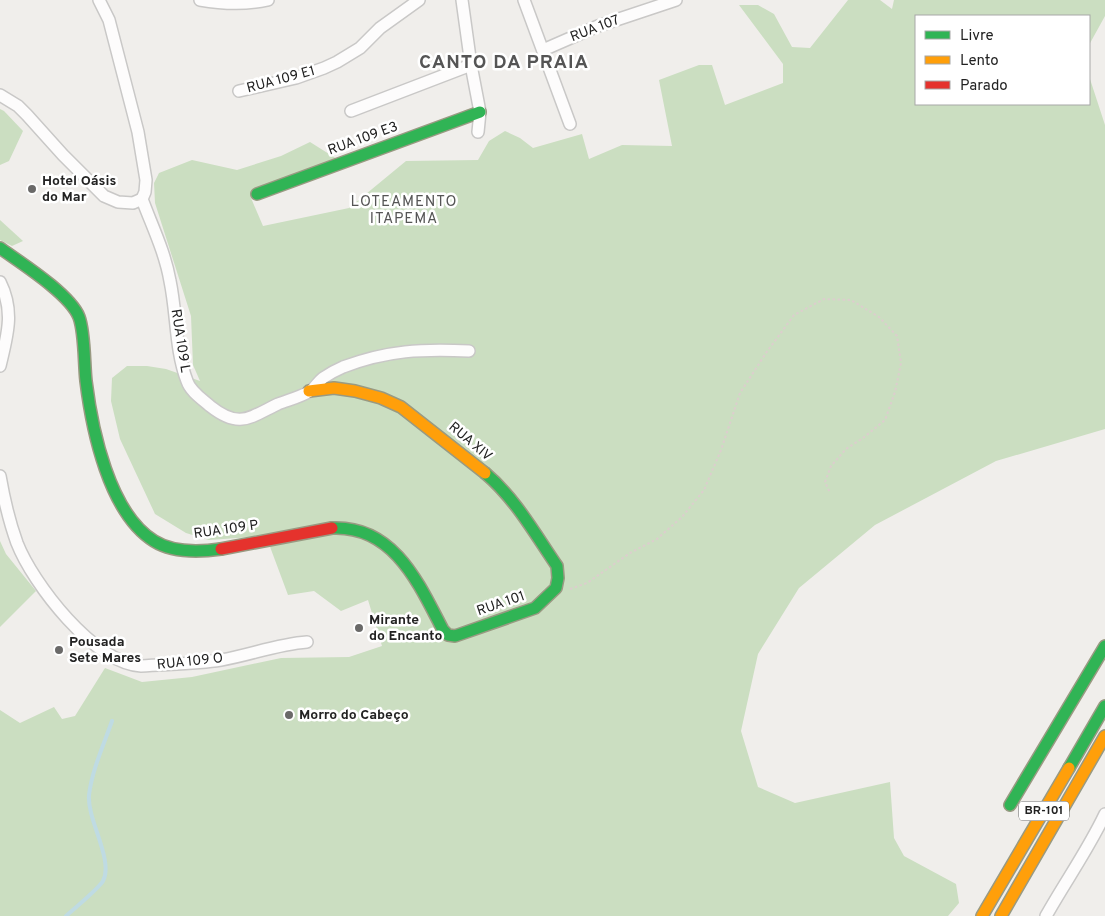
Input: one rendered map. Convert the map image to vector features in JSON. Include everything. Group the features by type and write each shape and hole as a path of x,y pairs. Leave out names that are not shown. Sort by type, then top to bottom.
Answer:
{"main road":[{"name":"RUA 109 E3","path":"257,194 480,112"},
{"name":"RUA 109 P","path":"0,248 27,267 68,301 79,317 91,419 104,464 120,501 143,532 154,542 193,551 227,547 318,530 342,527 358,530 372,536 397,555 411,569 443,630 448,635"},
{"name":"RUA XIV","path":"310,392 334,388 381,398 401,407 433,431 498,485 512,501 556,566 558,578 556,588"},
{"name":"RUA 101","path":"448,635 455,636 535,608 556,588"},
{"path":"1010,805 1105,646"},
{"name":"BR-101","path":"982,916 1105,706"},
{"name":"BR-101","path":"1001,916 1105,736"}],"street":[{"name":"RUA 109 L","path":"99,0 109,20 138,132 146,180 142,199 164,254 170,282 180,356 187,383 200,398 217,412 230,418 242,420 252,418 277,405 310,392 322,378 341,368 368,359 402,351 427,349 469,350"},
{"path":"200,0 232,4 268,0"},
{"name":"RUA 109 E1","path":"239,91 296,78 331,65 360,48 380,28 419,0"},
{"path":"462,0 480,112 478,132"},
{"path":"524,0 570,124"},
{"name":"RUA 107","path":"543,50 598,26 676,0"},
{"path":"351,111 471,65"},
{"path":"0,94 18,106 104,196 118,202 133,203 142,199"},
{"path":"0,282 6,299 10,322 0,366"},
{"name":"RUA 109 O","path":"0,476 10,524 24,560 74,626 101,650 118,660 132,666 195,663 222,660 291,643 308,642"},
{"path":"1046,916 1068,876 1091,842 1105,814"}],"path":[{"path":"556,588 568,590 587,584 630,553 658,540 682,517 704,490 740,393 794,315 824,299 851,300 880,317 897,336 902,363 895,392 885,420 846,449 831,466 825,482 830,493"}],"green space":[{"path":"848,0 880,0 892,9 894,0 1105,0 1105,16 1090,43 1090,15 915,15 915,105 1090,105 1090,79 1105,125 1105,429 996,461 875,525 799,588 758,654 741,731 758,787 795,803 890,782 894,838 904,856 956,884 959,903 948,916 0,916 0,710 20,723 54,707 62,719 75,716 105,668 142,682 192,677 281,658 349,657 382,646 368,600 341,611 314,591 288,595 266,536 209,540 186,533 155,514 120,439 111,401 112,378 127,366 147,366 166,369 200,381 193,365 191,316 155,203 154,183 159,173 192,160 237,170 281,156 310,142 337,159 251,198 263,226 349,208 406,161 478,160 489,141 505,131 520,138 533,148 582,134 589,159 622,145 672,146 659,80 699,65 712,65 725,105 783,83 783,64 739,5 758,5 774,14 792,47 810,48"},
{"path":"0,109 23,131 9,161 0,165"},
{"path":"0,220 23,241 12,246 0,240"},
{"path":"0,541 6,554 36,591 0,627"}],"waterway":[{"path":"66,916 103,881 105,862 89,805 89,795 95,767 112,721"}],"traffic: fast":[{"path":"257,194 480,112"},
{"path":"0,248 56,289 74,308 79,317 86,381 98,446 114,491 125,511 138,528 161,545 187,551 221,549"},
{"path":"332,528 354,530 372,536 388,547 414,577 443,630 448,635 455,636 535,608 556,588 558,578 557,566 515,505 485,473"},
{"path":"1010,805 1105,646"},
{"path":"1069,768 1105,706"}],"traffic: slow":[{"path":"309,391 334,388 355,391 381,398 401,407 485,473"},
{"path":"1001,916 1105,736"},
{"path":"982,916 1069,768"}],"traffic: jam":[{"path":"221,549 332,528"}],"place":[{"name":"Hotel Oásis do Mar","path":"32,189"},
{"name":"Mirante do Encanto","path":"359,628"},
{"name":"Pousada Sete Mares","path":"59,650"},
{"name":"Morro do Cabeço","path":"289,715"}],"district":[{"name":"CANTO DA PRAIA","path":"504,63"},
{"name":"LOTEAMENTO ITAPEMA","path":"404,210"}]}
